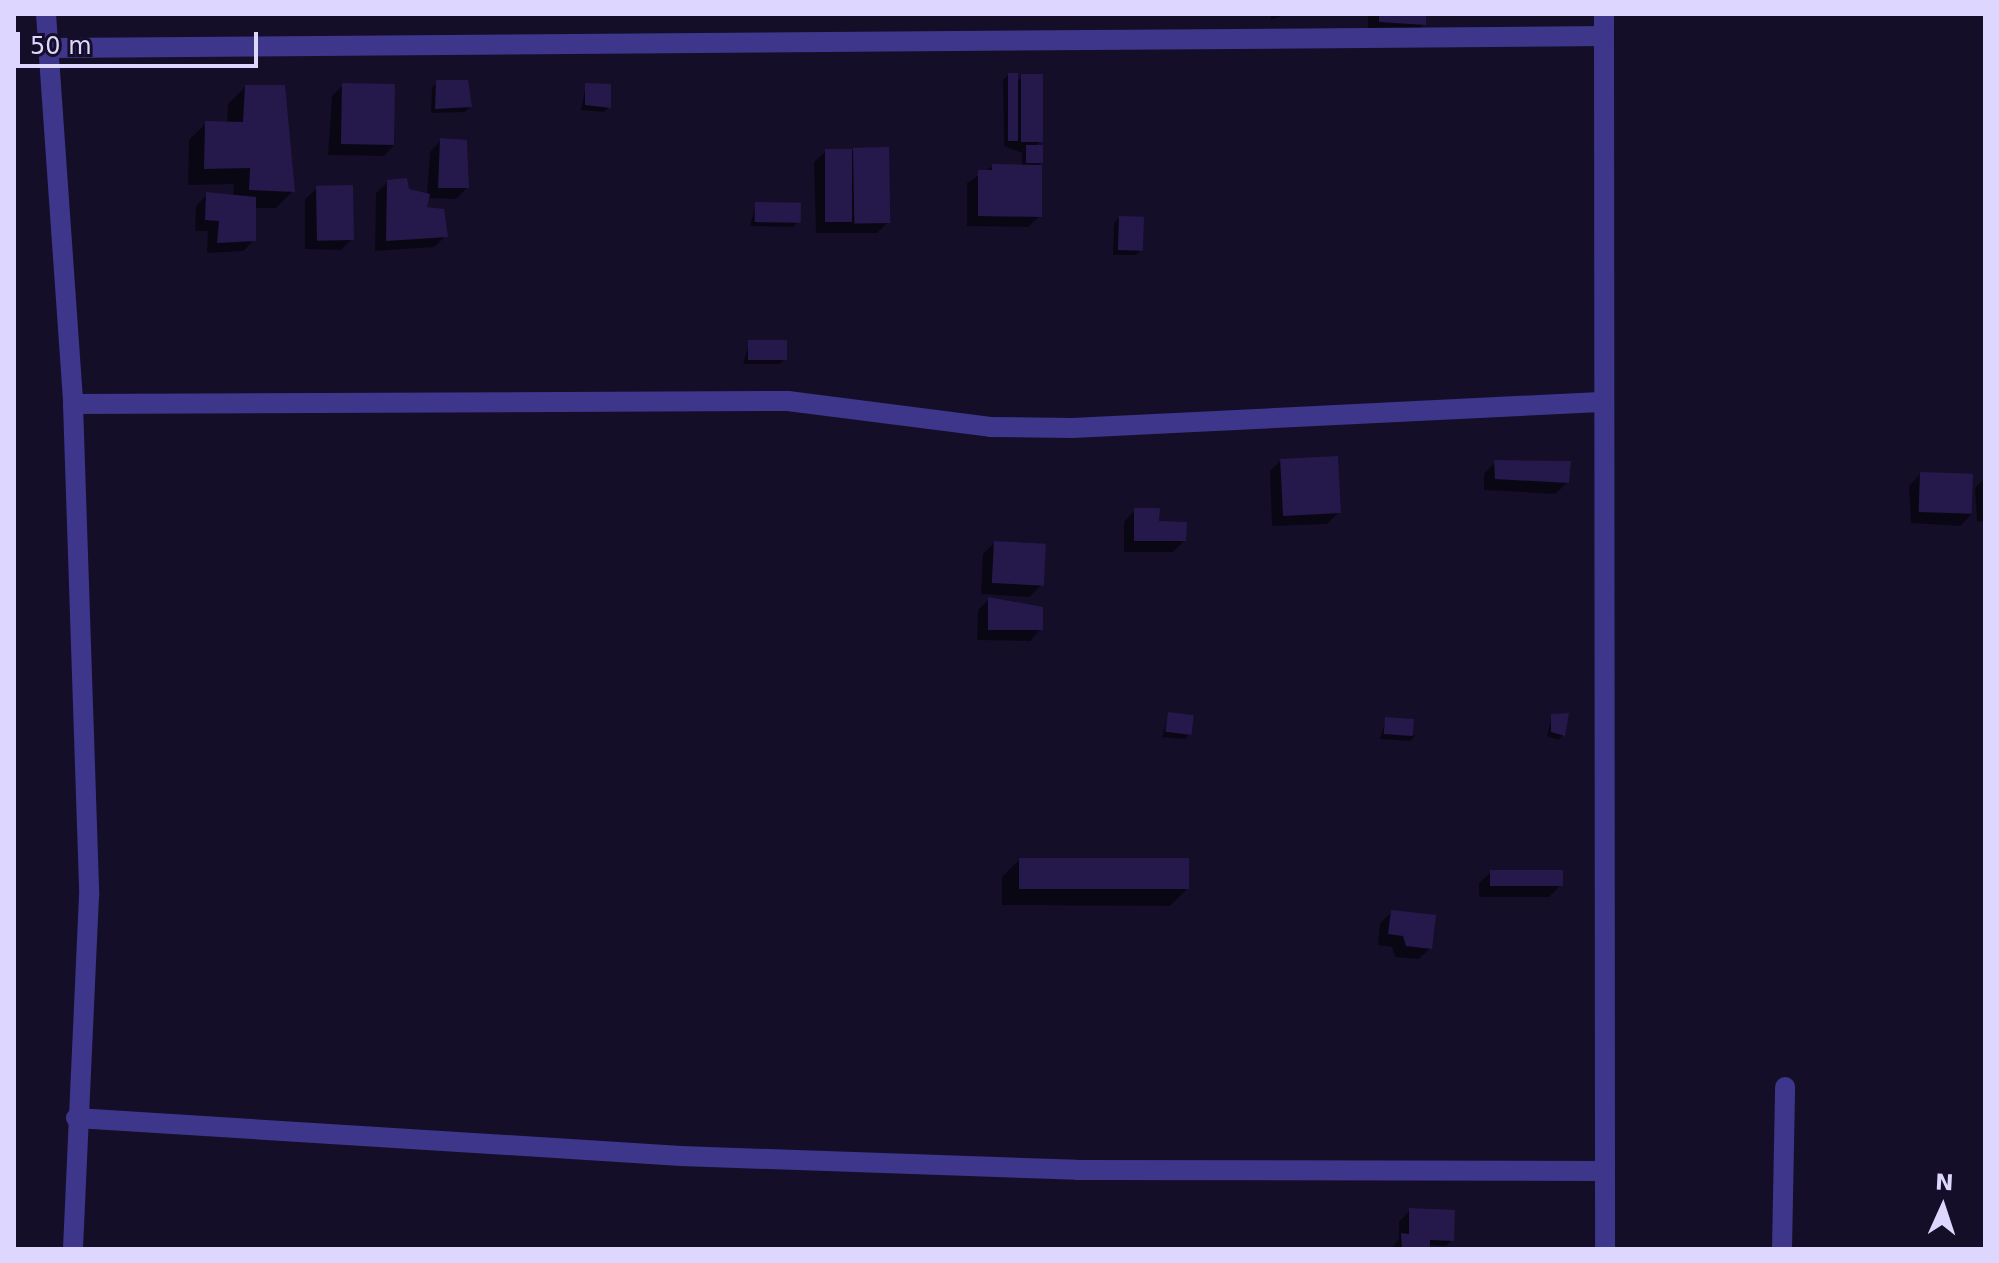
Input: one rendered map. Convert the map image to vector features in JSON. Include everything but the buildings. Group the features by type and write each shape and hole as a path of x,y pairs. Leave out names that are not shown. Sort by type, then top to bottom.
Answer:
{"street":[{"path":"46,14 52,48 73,404 89,896 76,1118 73,1249"},
{"path":"1604,14 1600,402 1605,1249"},
{"path":"52,48 1604,36"},
{"path":"73,404 788,401 990,427 1072,428 1600,402"},
{"path":"1782,1249 1785,1087"},
{"path":"76,1118 681,1156 1045,1169 1605,1171"}]}
